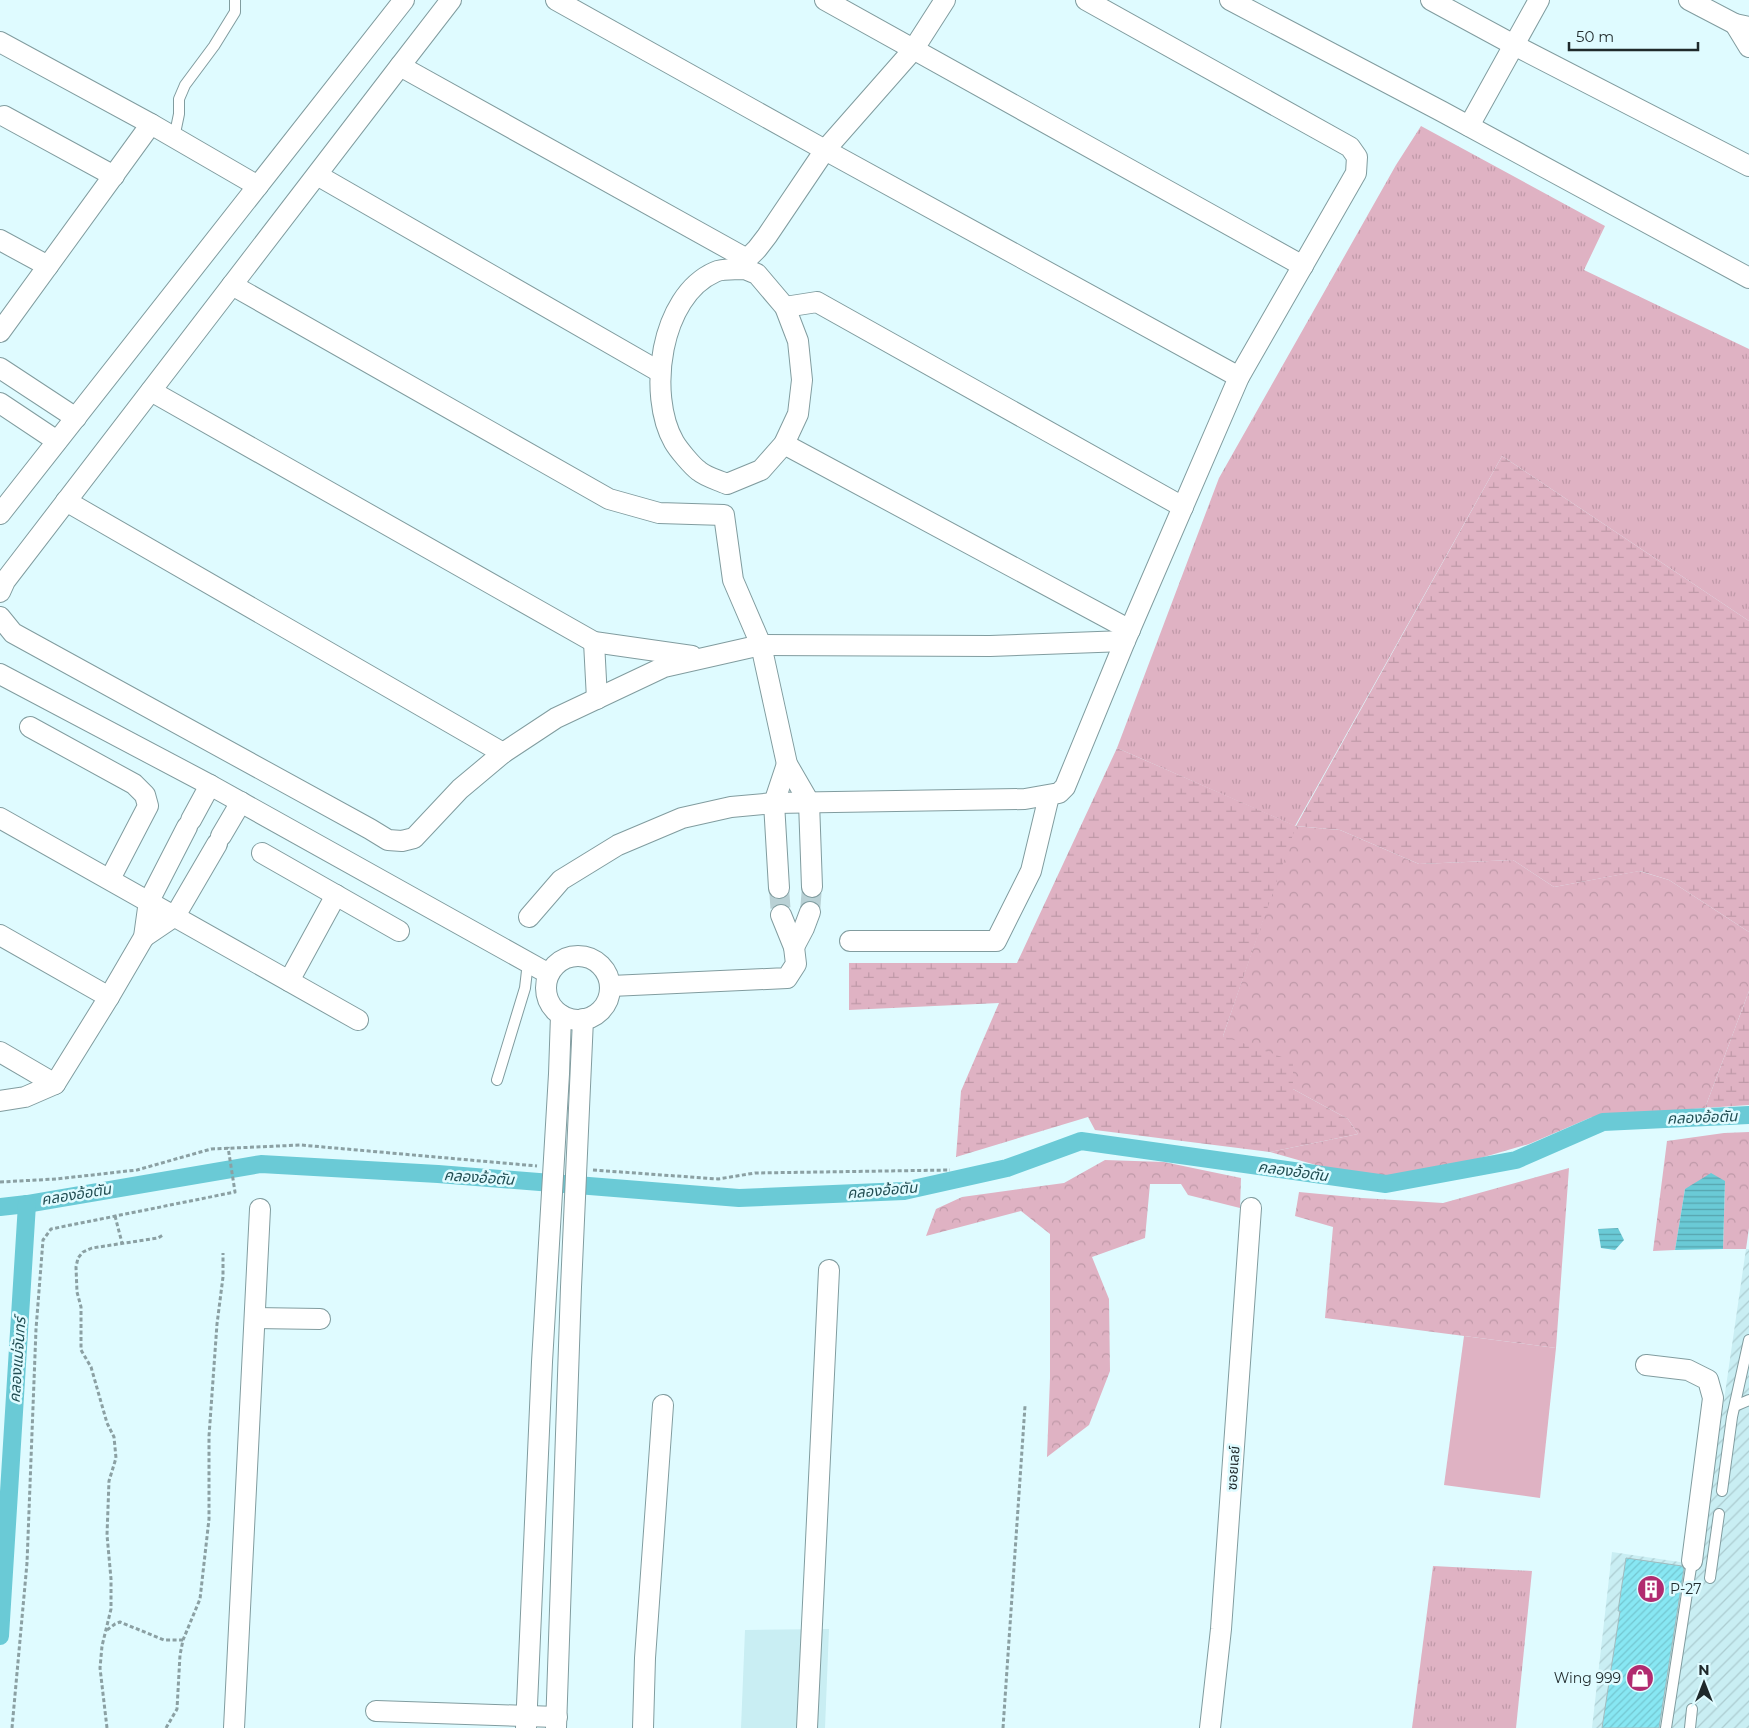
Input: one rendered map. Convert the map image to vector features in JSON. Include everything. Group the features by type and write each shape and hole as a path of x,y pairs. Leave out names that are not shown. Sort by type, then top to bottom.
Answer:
{"street":[{"path":"0,514 404,0"},
{"path":"0,592 5,581 451,0"},
{"path":"556,0 1239,377"},
{"path":"825,0 1303,266"},
{"path":"400,66 746,264 758,274 785,307 798,341 802,380 798,414 784,444 760,470 726,484 698,471 674,442 662,411 660,372 665,338 682,300 699,283 716,271 746,264 768,236 825,150 913,50 945,0"},
{"path":"529,917 561,880 618,844 682,818 731,808 774,803 1025,800 1059,794 1065,787 1239,377 1356,173 1357,157 1350,147 1086,0"},
{"path":"1230,0 1469,126 1749,278"},
{"path":"1431,0 1749,166"},
{"path":"1469,126 1539,0"},
{"path":"1689,0 1742,26 1749,47"},
{"path":"0,42 151,124 258,186"},
{"path":"4,116 114,176"},
{"path":"0,332 151,124"},
{"path":"317,175 660,372"},
{"path":"0,240 48,266"},
{"path":"232,285 609,499 659,513 724,515"},
{"path":"785,307 816,302 1183,508"},
{"path":"0,368 76,418"},
{"path":"151,391 594,642 706,658"},
{"path":"0,403 57,441"},
{"path":"784,444 1128,635"},
{"path":"726,484 724,515 733,580 761,646 787,764 809,802 812,887"},
{"path":"66,501 503,753"},
{"path":"0,617 13,633 388,840 414,838 460,789 503,753 556,718 664,667 761,646 990,646 1128,635"},
{"path":"594,642 598,698"},
{"path":"0,674 241,802 549,974"},
{"path":"30,727 134,784 145,795 148,806 110,879"},
{"path":"779,888 774,803 787,764"},
{"path":"0,1101 25,1097 55,1084 144,937 149,901 210,786"},
{"path":"850,941 996,941 1031,871 1049,796"},
{"path":"144,937 175,916 241,802"},
{"path":"0,818 358,1020"},
{"path":"262,853 399,931"},
{"path":"289,981 336,895"},
{"path":"794,947 810,912"},
{"path":"610,986 787,978 796,964 794,947 781,915"},
{"path":"0,936 109,997"},
{"path":"570,956 584,956 597,962 607,972 610,986 606,1004 600,1011 583,1019 571,1019 561,1014 552,1006 547,996 546,985 549,974 558,963 570,956"},
{"path":"526,1722 542,1362 548,1285 561,1014"},
{"path":"376,1711 557,1723 571,1287 583,1019"},
{"path":"0,1052 55,1084"},
{"name":"ซอยเลย์","path":"1210,1728 1221,1628 1251,1208"},
{"path":"234,1728 260,1209"},
{"path":"807,1728 829,1270"},
{"path":"255,1318 320,1319"},
{"path":"1646,1365 1688,1370 1708,1380 1712,1398 1692,1561"},
{"path":"643,1728 644,1658 663,1405"}],"lane":[{"path":"174,138 179,114 179,99 185,84 214,46 235,12 235,0"},
{"path":"496,1080 525,988 528,962"},
{"path":"1722,1491 1734,1406 1749,1340"},
{"path":"1734,1406 1749,1400"},
{"path":"1710,1578 1719,1514"},
{"path":"1666,1728 1692,1561"},
{"path":"1690,1728 1692,1709"}],"path":[{"path":"0,1182 56,1179 137,1170 210,1149 228,1147 301,1145 540,1166"},
{"path":"12,1728 27,1563 36,1329 43,1240 51,1229 235,1192 228,1147"},
{"path":"589,1170 718,1179 755,1173 950,1170"},
{"path":"116,1216 122,1243"},
{"path":"107,1728 100,1668 102,1646 111,1609 111,1579 107,1535 109,1481 116,1458 114,1437 107,1423 91,1367 81,1350 81,1306 77,1292 76,1267 78,1258 83,1252 92,1248 158,1238 163,1235"},
{"path":"166,1728 176,1709 183,1640 200,1599 209,1519 209,1436 223,1277 223,1253"},
{"path":"1003,1728 1025,1406"},
{"path":"107,1630 120,1622 164,1640 183,1640"}],"shaded area":[{"path":"1746,1249 1749,1249 1749,1728 1592,1728 1612,1552 1700,1565"},
{"path":"829,1629 825,1728 741,1728 745,1630"}],"green space":[{"path":"1421,126 1605,226 1584,270 1749,349 1749,621 1502,456 1295,826 1117,748 1219,478 1396,165"},
{"path":"1502,456 1749,621 1749,932 1669,880 1640,871 1554,887 1513,860 1419,864 1340,830 1296,826"},
{"path":"1117,748 1296,826 1223,1036 1293,1061 1293,1089 1348,1119 1358,1134 1270,1152 1095,1130 1088,1117 956,1157 961,1091 999,1003 849,1010 849,963 1017,963"},
{"path":"1295,826 1340,830 1419,864 1513,860 1554,887 1639,871 1669,880 1749,932 1749,991 1705,1108 1592,1117 1529,1144 1453,1166 1378,1178 1337,1171 1270,1152 1358,1134 1348,1119 1293,1089 1223,1036"},
{"path":"1749,991 1749,1105 1705,1108"},
{"path":"1749,1132 1749,1228 1746,1249 1723,1249 1725,1181 1685,1189 1675,1250 1653,1251 1667,1141 1724,1133"},
{"path":"1105,1160 1164,1162 1241,1178 1240,1208 1188,1195 1181,1184 1150,1184 1145,1238 1092,1257 1109,1299 1110,1371 1089,1425 1047,1457 1050,1378 1050,1234 1021,1211 926,1236 936,1209 962,1197 1064,1183"},
{"path":"1569,1168 1556,1348 1325,1318 1333,1227 1295,1216 1299,1192 1443,1203"},
{"path":"1464,1336 1556,1348 1540,1498 1444,1485"},
{"path":"1433,1566 1532,1571 1516,1728 1412,1728"}],"water":[{"path":"1711,1173 1725,1181 1723,1249 1675,1250 1685,1189"},
{"path":"1618,1228 1624,1240 1615,1250 1601,1248 1598,1229"}],"building":[{"name":"Wing 999","path":"1626,1558 1682,1566 1684,1569 1659,1728 1602,1728"}],"waterway":[{"name":"คลองอ้อตัน","path":"0,1207 261,1164 438,1174 739,1198 904,1191 1007,1168 1081,1141 1386,1184 1516,1160 1603,1122 1749,1115"},
{"name":"คลองแม่จันทร์","path":"0,1636 27,1204"}],"tunnel":[{"path":"810,912 812,887"},
{"path":"779,888 781,915"}],"place":[{"name":"P-27","path":"1651,1589"},
{"name":"Wing 999","path":"1640,1678"}]}
